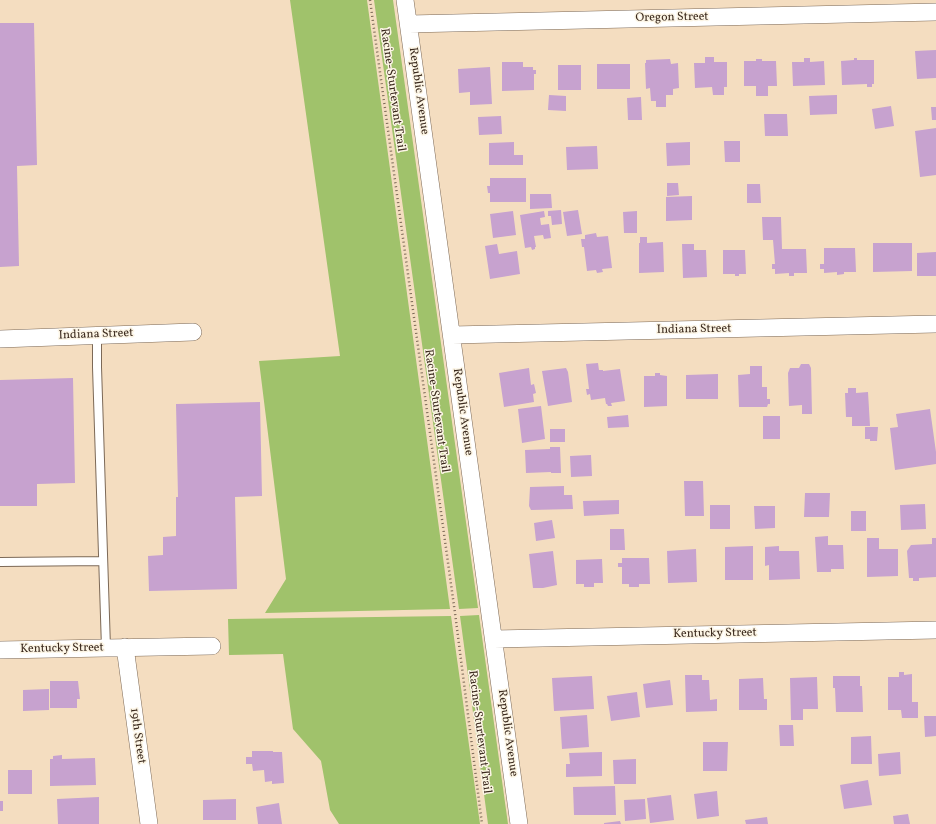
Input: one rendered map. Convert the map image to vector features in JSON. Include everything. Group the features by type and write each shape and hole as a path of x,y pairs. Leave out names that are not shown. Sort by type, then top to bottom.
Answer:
{"street":[{"name":"Republic Avenue","path":"405,0 519,824"},
{"name":"Oregon Street","path":"409,24 936,12"},
{"name":"Indiana Street","path":"452,335 936,324"},
{"name":"Indiana Street","path":"0,338 193,332"},
{"name":"Kentucky Street","path":"494,639 936,630"},
{"name":"Kentucky Street","path":"0,650 212,646"},
{"name":"19th Street","path":"125,647 149,824"}],"lane":[{"path":"97,335 106,648"},
{"path":"0,562 103,561"}],"path":[{"name":"Racine-Sturtevant Trail","path":"370,0 455,613 482,824"}],"green space":[{"path":"290,0 367,0 450,609 265,613 286,579 259,361 340,356"},
{"path":"374,0 393,0 478,608 459,609"},
{"path":"479,615 508,824 488,824 460,616"},
{"path":"451,616 480,824 339,824 330,810 321,761 293,729 283,654 229,655 228,619"}],"building":[{"path":"0,23 34,23 37,165 17,166 19,266 0,267"},
{"path":"936,50 936,78 917,79 915,51"},
{"path":"705,57 714,57 714,62 727,62 727,87 724,87 724,95 713,95 712,87 695,88 694,63 705,63"},
{"path":"804,58 810,58 810,62 824,61 825,85 793,86 792,62 804,62"},
{"path":"854,58 857,58 857,60 874,60 874,84 872,84 872,87 867,87 867,84 842,85 841,61 854,60"},
{"path":"670,59 671,64 678,63 679,88 673,89 673,95 666,95 666,107 656,107 656,101 651,101 650,88 646,89 645,63 646,60"},
{"path":"756,59 762,59 762,61 776,61 777,86 768,86 768,96 756,96 756,86 744,86 744,61 756,61"},
{"path":"502,62 523,62 523,67 533,67 533,70 536,70 536,74 534,74 534,90 502,91"},
{"path":"597,64 630,64 630,89 597,89"},
{"path":"558,65 581,65 581,90 558,90"},
{"path":"490,67 492,104 470,105 470,92 459,93 458,69"},
{"path":"549,95 566,96 566,111 548,110"},
{"path":"837,95 837,114 810,115 809,96"},
{"path":"641,97 642,120 628,120 627,98"},
{"path":"891,106 894,126 875,129 872,109"},
{"path":"931,107 936,107 936,120 932,120"},
{"path":"764,114 787,114 788,136 765,136"},
{"path":"501,116 502,134 479,135 478,117"},
{"path":"936,128 936,175 920,177 915,131"},
{"path":"724,141 740,141 740,162 725,162"},
{"path":"514,142 514,155 523,155 523,165 489,165 489,143"},
{"path":"690,142 690,165 667,166 666,143"},
{"path":"597,146 598,169 567,170 566,147"},
{"path":"490,178 526,178 526,202 490,202 490,193 488,193 487,186 490,186"},
{"path":"667,183 678,183 679,195 667,196"},
{"path":"747,184 760,184 761,203 747,203"},
{"path":"530,194 551,194 552,208 530,209"},
{"path":"692,196 692,220 666,221 666,197"},
{"path":"561,210 562,224 552,225 551,216 548,216 548,211"},
{"path":"578,210 582,234 567,236 563,212"},
{"path":"513,211 516,235 493,238 490,214"},
{"path":"544,211 545,217 540,218 541,225 549,224 551,238 544,239 543,235 534,236 535,249 532,250 531,247 525,248 520,215"},
{"path":"637,211 637,233 624,233 623,212"},
{"path":"762,217 781,217 782,249 806,249 807,273 794,273 794,276 789,276 789,273 775,274 775,269 772,269 772,264 775,264 773,240 763,240"},
{"path":"596,233 597,237 608,236 612,268 602,269 603,272 597,273 596,270 587,271 584,247 582,247 581,239 585,239 585,235"},
{"path":"640,237 647,237 647,243 663,242 664,272 639,273"},
{"path":"873,243 912,243 912,271 873,272"},
{"path":"497,244 499,254 517,251 520,274 490,279 485,246"},
{"path":"682,244 694,244 694,250 706,250 707,277 683,278"},
{"path":"824,248 855,248 856,272 844,272 844,274 837,275 837,272 824,273 824,269 820,269 820,264 824,264"},
{"path":"723,250 745,250 746,274 739,274 739,276 735,276 735,274 723,274"},
{"path":"936,252 936,276 917,276 917,253"},
{"path":"598,363 599,370 620,369 625,401 611,403 612,406 608,406 605,398 591,400 590,394 587,395 586,389 589,389 586,364"},
{"path":"801,364 809,364 811,368 812,414 802,414 802,405 789,406 788,373 790,368 799,368"},
{"path":"750,366 762,366 762,387 767,387 767,399 770,399 770,404 768,404 767,407 739,407 738,375 750,374"},
{"path":"529,368 531,385 534,384 536,393 533,394 534,402 504,407 499,373"},
{"path":"566,368 568,372 572,402 548,406 542,371"},
{"path":"655,373 660,373 660,375 667,376 667,406 644,407 644,376 655,376"},
{"path":"718,374 718,399 686,399 686,375"},
{"path":"73,378 75,483 37,484 37,506 0,506 0,380"},
{"path":"848,388 856,388 856,393 868,392 870,426 852,426 852,417 846,417 845,393 848,393"},
{"path":"260,402 262,496 235,497 237,589 149,591 148,556 163,555 163,537 176,536 176,497 178,497 176,404"},
{"path":"541,406 545,439 522,443 518,409"},
{"path":"930,409 936,452 936,464 895,470 890,428 898,427 896,414"},
{"path":"628,415 629,427 608,428 607,417"},
{"path":"763,416 780,416 780,439 763,439"},
{"path":"865,427 878,427 877,441 865,439"},
{"path":"550,429 565,429 565,442 550,442"},
{"path":"550,447 560,447 561,473 526,473 525,450 550,449"},
{"path":"591,455 592,476 571,477 570,456"},
{"path":"684,481 703,481 704,516 685,516"},
{"path":"564,486 564,495 572,495 573,509 531,510 529,506 530,487"},
{"path":"805,493 830,493 829,517 804,517"},
{"path":"619,500 619,514 584,516 583,501"},
{"path":"925,504 926,529 901,530 900,505"},
{"path":"710,505 730,505 730,529 710,529"},
{"path":"754,506 775,506 775,528 755,529"},
{"path":"851,511 866,511 866,531 851,531"},
{"path":"552,520 555,538 536,541 534,523"},
{"path":"610,529 624,529 625,550 610,550"},
{"path":"828,536 828,545 843,545 844,569 831,569 831,572 817,572 815,537"},
{"path":"867,538 879,538 879,549 898,549 898,576 867,577"},
{"path":"932,538 936,538 936,577 919,578 919,581 913,581 913,578 909,578 907,551 911,545 932,544"},
{"path":"753,546 753,580 725,580 725,547"},
{"path":"779,546 779,551 799,551 800,579 769,580 769,565 765,566 765,547"},
{"path":"696,549 697,582 668,583 667,551"},
{"path":"553,551 557,585 543,588 533,588 529,554"},
{"path":"622,558 649,558 650,584 639,584 639,587 629,587 629,584 622,584 622,567 618,567 618,563 622,563"},
{"path":"602,559 603,583 594,583 594,587 584,587 584,584 576,584 576,560"},
{"path":"899,672 904,672 904,675 912,674 912,702 918,702 918,718 902,718 901,710 888,710 888,677 899,677"},
{"path":"685,675 702,675 702,680 709,680 710,700 717,699 717,711 686,712"},
{"path":"592,676 594,709 554,711 552,678"},
{"path":"833,676 860,676 863,712 836,712"},
{"path":"817,677 818,709 803,709 803,720 791,720 790,678"},
{"path":"763,678 764,699 767,699 767,710 739,710 739,679"},
{"path":"670,680 673,705 646,708 643,684"},
{"path":"50,681 78,681 80,699 77,699 77,708 50,708"},
{"path":"49,689 49,710 23,711 23,690"},
{"path":"637,692 640,717 611,721 607,696"},
{"path":"587,715 589,747 562,749 560,717"},
{"path":"924,716 936,716 936,736 925,737"},
{"path":"779,725 793,725 794,746 780,746"},
{"path":"871,736 872,764 851,764 851,737"},
{"path":"703,742 728,742 727,771 703,771"},
{"path":"252,751 282,752 284,783 272,784 272,781 265,782 264,770 253,771 252,764 246,764 246,757 252,757"},
{"path":"602,752 602,776 566,777 566,764 570,764 569,753"},
{"path":"900,752 901,774 879,776 878,754"},
{"path":"62,755 62,759 95,758 96,785 50,786 50,759 53,759 53,756"},
{"path":"636,759 636,784 614,784 613,760"},
{"path":"8,770 32,770 32,794 8,794"},
{"path":"868,780 872,805 844,809 840,785"},
{"path":"615,786 616,815 574,815 573,787"},
{"path":"717,791 719,816 697,819 694,794"},
{"path":"671,795 674,820 650,823 647,798"},
{"path":"99,797 99,824 58,824 57,799"},
{"path":"236,799 236,820 203,820 203,800"},
{"path":"645,799 646,819 625,821 624,800"},
{"path":"0,801 3,801 3,811 0,811"},
{"path":"279,803 282,824 258,824 256,807"},
{"path":"908,814 910,824 894,824 893,816"},
{"path":"767,817 768,824 746,824 745,820"},
{"path":"620,821 621,824 604,824 604,823"}]}
